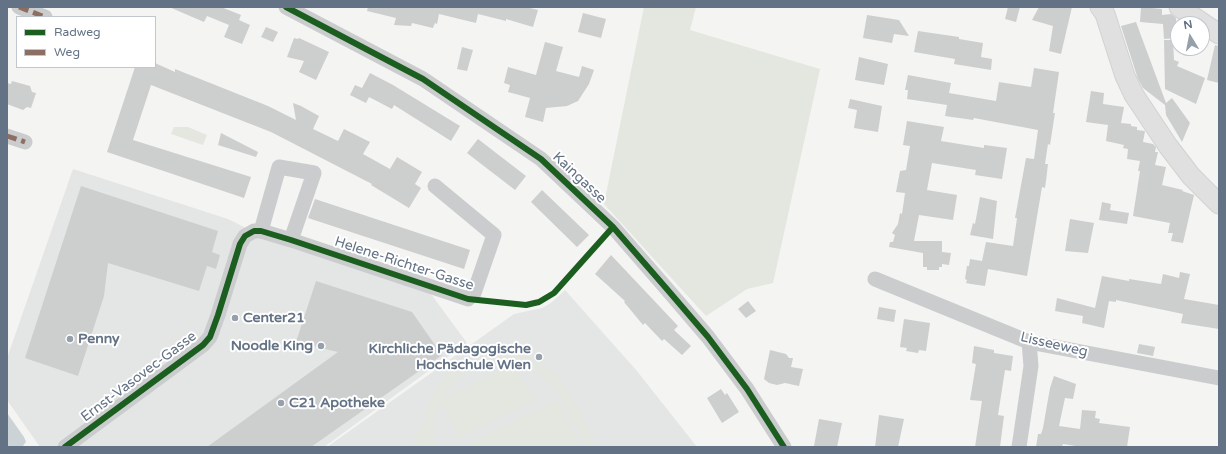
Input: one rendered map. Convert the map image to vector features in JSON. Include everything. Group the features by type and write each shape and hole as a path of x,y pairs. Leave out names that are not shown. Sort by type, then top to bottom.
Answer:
{"main road":[{"path":"1179,7 1219,34"},
{"path":"1105,9 1125,76 1134,95 1168,146 1191,176 1219,204"}],"street":[{"path":"19,7 42,16"},
{"name":"Kaingasse","path":"286,7 423,79 541,159 613,227 708,337 742,384 784,447"},
{"path":"7,136 25,142"},
{"path":"257,231 279,167 314,174 291,240"},
{"name":"Helene-Richter-Gasse","path":"257,231 291,240 468,299 474,293 494,236 435,186"},
{"name":"Ernst-Vasovec-Gasse","path":"66,447 203,345 210,336 218,315 240,244 246,236 257,231"},
{"name":"Lisseeweg","path":"875,279 1029,342 1219,378"},
{"path":"1019,447 1031,366 1029,342"}],"shaded area":[{"path":"644,7 696,7 690,30 820,69 773,283 747,289 706,316 604,204"},
{"path":"174,127 188,127 207,135 203,145 171,134"},
{"name":"Center21","path":"73,169 228,219 266,238 431,294 467,343 324,447 40,447 7,400 7,358"},
{"name":"Kirchliche Pädagogische Hochschule Wien","path":"565,290 637,371 697,447 327,447 514,314 542,308 551,303"},
{"path":"509,353 527,357 542,364 556,375 568,389 597,447 586,447 560,396 540,374 515,364 533,401 459,437 441,401 435,414 433,432 436,447 418,447 412,434 424,427 426,413 431,398 439,384 454,369 468,361 490,354","holes":["485,364 514,364 441,399 453,383 467,372"]},
{"path":"557,400 580,447 463,447"},
{"path":"7,413 24,437 26,442 22,447 7,446"}],"building":[{"path":"169,7 221,7 241,15 239,20 250,25 242,44 224,37 229,25 207,16 204,22"},
{"path":"368,7 526,7 538,10 533,27 506,19 506,21 478,14 476,23 439,14 437,24 435,23 433,28 412,23 411,26 394,25 396,18 367,11"},
{"path":"1008,7 1020,7 1016,22 1005,19"},
{"path":"1039,7 1072,7 1061,54 1049,51 1053,26 1032,20"},
{"path":"1141,7 1162,9 1162,15 1171,14 1174,16 1170,16 1170,39 1164,39 1163,24 1140,22"},
{"path":"583,13 606,19 601,38 578,32"},
{"path":"867,15 899,20 909,36 894,34 892,43 863,38"},
{"path":"1136,22 1166,103 1172,98 1190,123 1182,142 1166,115 1165,105 1143,88 1138,79 1121,26"},
{"path":"266,27 278,32 273,42 261,37"},
{"path":"918,31 959,37 959,39 983,43 981,57 992,59 991,70 954,64 955,59 914,52"},
{"path":"294,38 299,38 329,52 316,80 299,72 304,61 287,57"},
{"path":"1164,40 1170,40 1170,56 1174,56 1174,60 1179,62 1177,66 1205,78 1196,104 1165,89"},
{"path":"545,42 563,47 556,71 579,77 582,66 594,70 589,84 578,101 567,106 546,108 543,122 525,117 530,98 508,92 510,85 504,83 508,67 536,75"},
{"path":"1215,45 1219,46 1219,83 1207,80"},
{"path":"462,47 473,50 467,71 457,69"},
{"path":"859,57 888,64 884,85 855,80"},
{"path":"156,63 175,72 175,69 268,106 296,120 293,103 301,106 319,116 313,129 338,141 344,129 370,142 363,154 390,169 397,157 422,172 415,184 421,188 409,208 371,185 372,184 271,132 151,85 133,140 251,177 244,198 107,152 135,68 156,68"},
{"path":"1034,68 1059,72 1053,113 1055,113 1050,145 1048,144 1045,164 1048,164 1045,188 1042,187 1027,276 988,269 985,286 966,283 967,280 965,279 967,266 969,266 970,259 982,261 986,242 1013,246 1017,218 1015,218 1026,158 1034,159 1038,130 974,118 973,120 945,116 947,105 907,99 908,90 905,90 908,75 951,83 949,93 996,101 999,82 1031,87"},
{"path":"370,73 393,85 460,126 451,141 394,105 392,109 369,97 366,103 350,95 355,85 362,88"},
{"path":"12,81 30,86 32,92 36,93 31,108 27,107 23,110 7,104 7,83 11,84"},
{"path":"1091,91 1104,93 1103,104 1124,107 1121,123 1131,124 1131,126 1137,127 1137,130 1145,131 1143,142 1153,144 1156,147 1155,152 1158,152 1155,165 1166,167 1162,185 1183,190 1182,191 1194,195 1183,243 1171,241 1173,233 1168,233 1170,223 1133,216 1140,171 1138,171 1140,161 1127,159 1128,149 1123,148 1124,145 1106,141 1108,125 1086,122"},
{"path":"850,99 882,106 878,132 854,128 857,110 848,108"},
{"path":"907,121 944,127 941,141 984,148 984,145 1007,148 1002,179 975,175 976,170 932,163 927,190 957,195 953,220 919,215 914,241 942,241 942,252 951,253 949,265 942,264 942,267 939,267 939,270 927,270 927,267 923,267 923,253 889,247 890,242 893,242 895,235 892,233 898,224 900,213 902,214 905,193 896,192 900,171 906,170 910,146 903,145"},
{"path":"221,133 258,152 256,157 218,145"},
{"path":"478,139 526,176 515,190 467,153"},
{"path":"81,186 218,231 212,252 220,255 216,269 207,266 199,291 108,263 104,296 78,376 25,358"},
{"path":"542,190 589,235 577,247 531,202"},
{"path":"980,197 997,201 993,239 970,235 973,223 975,224"},
{"path":"315,199 470,250 464,269 308,218"},
{"path":"1102,202 1111,204 1110,210 1129,213 1127,224 1099,220"},
{"path":"1070,219 1094,223 1088,253 1065,251"},
{"path":"611,255 678,326 674,330 691,346 682,355 664,339 662,341 645,323 643,325 624,302 625,301 595,274"},
{"path":"1180,272 1190,274 1184,299 1219,305 1219,329 1181,323 1183,314 1116,300 1116,302 1109,301 1104,328 1082,323 1083,316 1055,311 1057,298 1095,308 1102,276 1129,281 1129,279 1161,284 1163,274 1179,278"},
{"path":"316,281 412,312 442,355 311,447 207,447 338,352 296,342"},
{"path":"748,301 756,311 746,318 738,309"},
{"path":"879,307 896,310 894,322 877,319"},
{"path":"904,319 930,323 926,351 919,350 918,353 906,351 907,348 900,347"},
{"path":"1139,344 1155,347 1153,356 1137,353"},
{"path":"974,346 994,350 994,353 1013,356 1011,371 1005,370 998,415 1004,416 1000,447 975,447 982,401 970,400 976,364 972,363"},
{"path":"770,350 786,354 789,358 793,358 791,367 803,369 799,386 785,383 777,385 769,383 764,379"},
{"path":"1054,376 1076,384 1073,399 1065,398 1059,426 1080,429 1082,410 1096,411 1095,418 1100,419 1099,423 1130,427 1127,447 1082,447 1063,444 1062,447 1036,447 1038,434 1041,434 1043,428 1050,388"},
{"path":"721,389 725,395 727,393 739,412 722,423 707,398"},
{"path":"879,415 904,419 898,447 875,447"},
{"path":"819,419 842,423 837,447 814,446"}],"marked path":[{"path":"19,7 42,16"},
{"path":"7,136 25,142"}],"cycle path":[{"path":"286,7 423,79 541,159 613,227 708,337 747,389 784,447"},
{"path":"65,447 203,345 210,337 240,244 245,236 254,231 261,231 291,240 468,299 526,305 539,302 554,293 613,227"}],"place":[{"name":"Center21","path":"235,318"},
{"name":"Penny","path":"70,339"},
{"name":"Noodle King","path":"321,346"},
{"name":"Kirchliche Pädagogische Hochschule Wien","path":"539,357"},
{"name":"C21 Apotheke","path":"281,403"}]}
